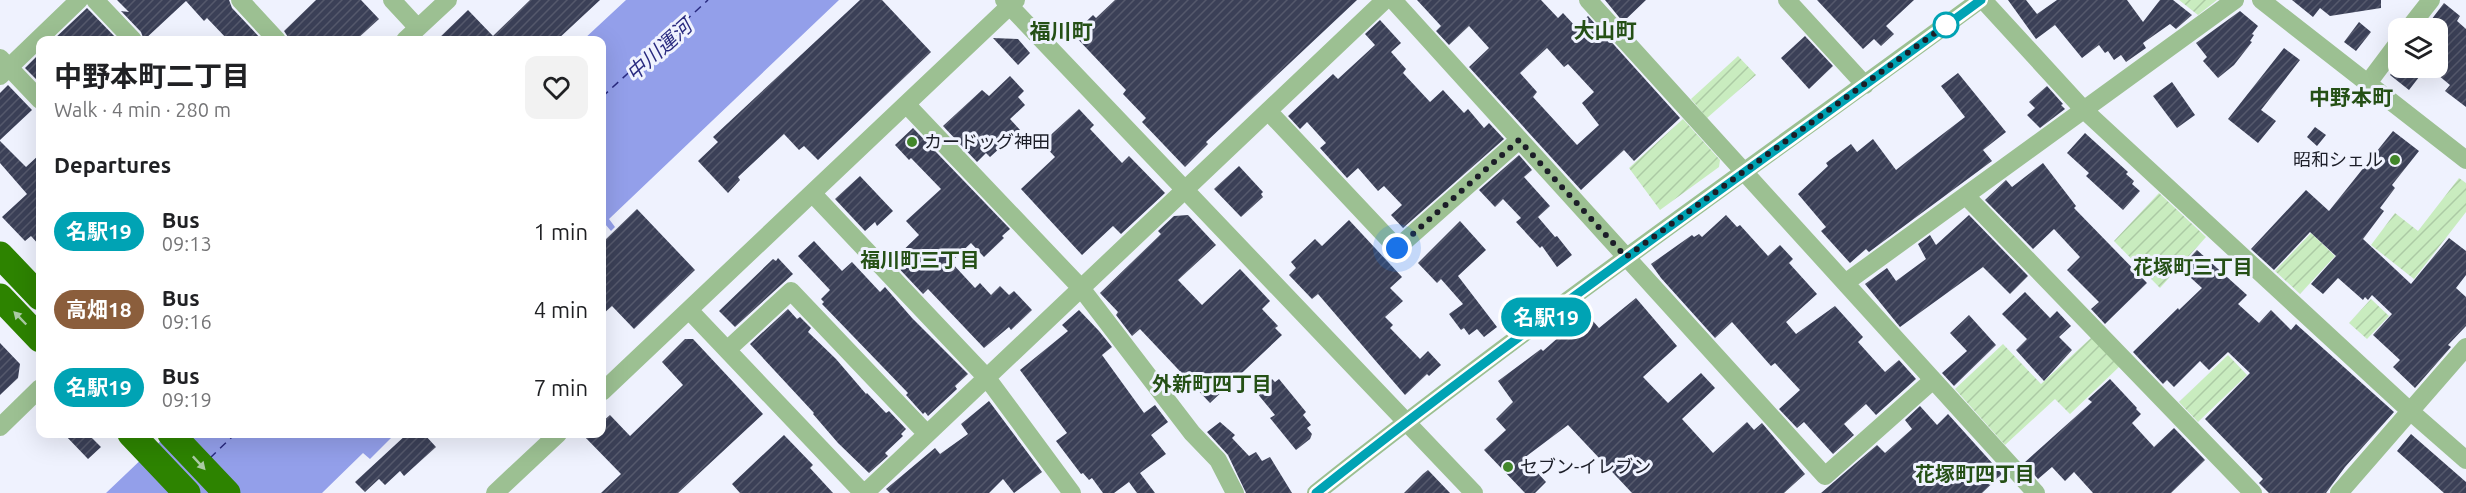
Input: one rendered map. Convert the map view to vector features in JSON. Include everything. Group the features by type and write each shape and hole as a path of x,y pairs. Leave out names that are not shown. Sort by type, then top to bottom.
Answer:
{"highway":[{"path":"0,255 36,293"},
{"path":"0,297 36,335"},
{"path":"134,438 187,493"},
{"path":"175,438 227,493"}],"street":[{"path":"38,36 79,0"},
{"path":"95,0 129,36"},
{"path":"240,0 273,36"},
{"path":"392,0 412,34 448,0"},
{"path":"689,310 864,493 1385,0"},
{"path":"1393,0 1825,476 1933,380"},
{"path":"1588,0 2036,493"},
{"path":"1787,0 1865,85"},
{"path":"1316,493 1406,422 1626,257 1982,0 2084,110 2466,460"},
{"path":"1845,283 2235,0"},
{"path":"2261,0 2466,159"},
{"path":"2417,18 2431,0"},
{"path":"606,388 906,104 1010,2 1185,190 1474,493"},
{"path":"36,38 3,67 36,96"},
{"path":"2368,83 2388,56"},
{"path":"906,104 1081,288 1192,433 1218,460 1235,493"},
{"path":"1268,111 1397,248 1519,140"},
{"path":"812,193 987,378 1072,493"},
{"path":"1966,196 2253,493"},
{"path":"727,350 791,291 927,434"},
{"path":"2339,493 2466,347"},
{"path":"0,427 36,392"},
{"path":"495,493 554,438"}],"green space":[{"path":"2179,0 2217,0 2198,15"},
{"path":"1738,56 1756,75 1707,118 1691,99"},
{"path":"1683,119 1720,160 1719,167 1660,210 1629,168"},
{"path":"2459,178 2466,183 2466,212 2414,279 2371,245 2395,213 2418,231"},
{"path":"2159,193 2206,237 2160,288 2114,241"},
{"path":"2311,233 2335,256 2300,294 2275,271"},
{"path":"2371,299 2389,316 2367,339 2349,323"},
{"path":"2092,337 2120,366 2070,414 2055,399 2005,445 1955,389 2003,344 2041,384"},
{"path":"2228,355 2247,375 2198,422 2179,402"}],"water":[{"name":"中川運河","path":"626,0 839,0 609,219 615,227 611,231 606,225 606,36 587,36"},
{"path":"164,438 391,438 370,459 363,453 322,493 106,493"}],"building":[{"path":"117,0 229,0 232,8 258,36 224,36 207,18 204,21 186,1 148,36 142,36 121,11 129,12"},
{"path":"316,0 361,0 379,19 360,36 287,36 284,31"},
{"path":"530,0 600,0 561,36 493,36"},
{"path":"860,0 882,0 931,52 818,160 804,146 799,150 784,134 738,177 740,180 728,193 698,161 718,142 713,137"},
{"path":"1115,0 1357,0 1206,142 1208,144 1185,167 1142,122 1146,118 1123,94 1126,90 1073,34 1093,15 1096,18"},
{"path":"1417,0 1541,0 1558,18 1563,13 1576,27 1588,16 1680,118 1634,161 1624,150 1581,190 1469,67 1489,48 1469,26 1449,45 1436,31 1441,26","holes":["1547,48 1564,67 1568,64 1594,92 1582,103 1599,125 1577,145 1533,97 1537,92 1520,73"]},
{"path":"1605,0 1646,0 1623,22"},
{"path":"1817,0 1914,0 1886,26 1894,34 1881,46 1874,39 1863,49"},
{"path":"2008,0 2026,0 2037,14 2057,0 2127,0 2143,22 2160,0 2173,0 2192,15 2176,29 2170,24 2143,43 2146,48 2126,62 2121,55 2114,60 2108,51 2105,53 2099,45 2082,58 2055,25 2036,39"},
{"path":"2292,0 2381,0 2381,8 2330,16 2320,8 2313,17"},
{"path":"2444,3 2460,16 2457,21 2466,29 2466,107 2445,91 2450,85 2442,78 2448,78 2448,18 2433,18"},
{"path":"87,8 114,36 57,36"},
{"path":"468,10 493,36 441,36"},
{"path":"2240,11 2258,26 2252,34 2254,35 2250,41 2252,42 2234,65 2218,78 2203,61 2207,57 2196,43"},
{"path":"1380,20 1401,43 1391,52 1406,69 1403,73 1430,102 1443,90 1464,113 1468,109 1484,128 1489,123 1504,139 1403,228 1391,215 1402,205 1384,186 1378,191 1358,168 1347,178 1320,148 1326,143 1307,122 1300,129 1288,116 1333,74 1338,79 1375,45 1365,34"},
{"path":"2359,22 2371,32 2356,51 2344,42"},
{"path":"1805,36 1833,66 1809,89 1781,58"},
{"path":"993,38 1018,39 1030,53 1018,65"},
{"path":"2284,48 2300,60 2261,110 2276,121 2258,143 2228,119"},
{"path":"36,57 36,79 25,68"},
{"path":"1958,73 2006,132 1983,150 1992,161 1869,252 1866,249 1850,263 1821,231 1826,227 1798,194 1828,166 1826,163 1851,144 1857,152 1873,139 1896,170 1965,117 1941,86"},
{"path":"1010,76 1024,91 1018,97 1025,105 1010,119 1020,130 990,157 986,153 977,162 943,126 982,90 989,96"},
{"path":"2394,78 2418,78 2409,90"},
{"path":"2172,82 2195,115 2177,128 2153,96"},
{"path":"8,85 32,110 0,140 0,93"},
{"path":"2047,86 2065,109 2040,128 2027,115 2035,108 2029,102"},
{"path":"1079,109 1094,125 1090,129 1122,163 1129,156 1165,193 1121,234 1113,226 1082,255 1021,189 1055,157 1042,143"},
{"path":"2315,127 2326,135 2317,146 2307,137"},
{"path":"913,128 1010,229 984,257 971,243 951,262 975,288 980,283 991,295 1000,286 1009,295 1014,291 1032,310 1011,330 1009,327 984,348 928,289 923,294 892,261 919,235 906,221 941,189 895,145"},
{"path":"2393,131 2419,151 2392,185 2395,188 2380,208 2384,211 2363,239 2411,284 2449,238 2466,251 2466,275 2456,288 2466,297 2466,326 2448,345 2451,347 2415,388 2393,367 2400,360 2373,335 2392,314 2372,295 2368,300 2365,297 2363,300 2338,278 2323,294 2311,284 2336,256 2310,232 2274,270 2251,249 2306,190 2329,211"},
{"path":"2085,133 2128,172 2126,174 2134,181 2132,184 2140,191 2123,210 2086,176 2089,173 2067,153"},
{"path":"0,141 26,167 36,158 36,242 31,236 25,241 2,217 27,194 0,163"},
{"path":"1519,155 1532,170 1524,177 1550,206 1538,217 1572,255 1557,267 1542,246 1540,248 1516,222 1521,218 1503,199 1495,207 1479,190"},
{"path":"2043,163 2076,206 2074,208 2147,283 2105,324 2091,309 2099,302 2067,270 2080,257 2054,229 2033,249 1985,200 2006,180 2012,187"},
{"path":"1239,166 1263,192 1261,194 1263,197 1241,217 1214,189"},
{"path":"860,176 893,211 877,226 875,222 865,231 835,199"},
{"path":"637,209 695,270 634,329 612,306 606,311 606,239"},
{"path":"1188,215 1216,245 1178,280 1202,305 1240,269 1270,301 1262,309 1278,326 1275,328 1282,335 1210,403 1140,329 1132,336 1116,315 1118,312 1100,293 1161,234 1158,231 1174,216"},
{"path":"1726,215 1737,227 1740,225 1768,256 1780,245 1793,259 1789,263 1817,294 1786,322 1796,334 1835,306 1863,337 1858,342 1885,372 1899,360 1916,379 1876,415 1866,404 1844,424 1854,435 1833,454 1804,422 1797,428 1779,409 1800,390 1775,363 1771,366 1732,322 1715,338 1651,264 1692,235 1694,237 1699,234 1702,237"},
{"path":"1969,215 2028,276 2010,294 1983,267 1900,327 1865,284 1887,268 1896,281 1926,259 1918,244 1930,235 1936,245"},
{"path":"1349,220 1402,277 1390,288 1403,301 1385,317 1393,325 1390,328 1420,359 1428,351 1441,365 1429,376 1427,374 1405,395 1318,294 1312,299 1289,275 1296,268 1291,262 1315,239 1322,246"},
{"path":"1460,221 1486,250 1458,276 1497,327 1484,337 1477,329 1469,335 1464,328 1461,330 1449,314 1463,304 1441,279 1437,283 1418,263"},
{"path":"814,241 842,271 852,262 880,292 885,287 912,318 968,374 955,386 957,389 928,416 925,412 923,414 906,395 908,393 822,304 824,302 821,299 830,290 798,256"},
{"path":"2197,250 2247,295 2238,304 2259,323 2271,310 2291,330 2296,324 2394,412 2345,467 2326,493 2269,493 2259,483 2263,479 2205,419 2250,373 2228,352 2209,370 2200,361 2174,387 2167,380 2163,384 2133,352 2202,288 2180,268"},
{"path":"778,258 793,274 735,327 719,311 773,259 776,261"},
{"path":"2025,292 2050,318 2057,311 2071,326 2059,337 2072,350 2044,381 2016,350 2027,339 2002,314"},
{"path":"1636,298 1677,346 1643,377 1668,403 1701,373 1715,388 1682,419 1713,453 1747,422 1754,430 1762,423 1805,474 1784,493 1632,493 1568,425 1524,458 1546,482 1535,493 1525,493 1484,450 1506,430 1496,419 1513,402 1498,381 1541,349 1543,351 1586,313 1599,328"},
{"path":"788,309 797,319 800,317 811,328 808,332 836,359 866,394 886,413 889,411 906,429 901,434 903,436 885,453 888,456 869,473 838,443 814,413 750,344"},
{"path":"1079,310 1112,347 1102,355 1144,413 1155,405 1168,422 1151,435 1166,454 1140,473 1155,493 1137,493 1129,482 1114,493 1103,493 1092,478 1089,480 1083,473 1081,474 1056,441 1067,433 1020,370 1068,331 1062,325"},
{"path":"1969,315 1996,345 1954,386 1942,373 1967,351 1950,333"},
{"path":"685,339 693,339 763,414 678,493 601,493 621,474 586,438 606,438 606,418 610,415 630,436 683,385 662,362"},
{"path":"0,343 20,364 18,378 0,395"},
{"path":"1272,379 1275,382 1279,379 1306,412 1303,415 1311,425 1307,428 1312,434 1310,439 1296,450 1270,418 1275,415 1256,392"},
{"path":"2110,379 2141,414 2132,423 2154,447 2174,428 2205,460 2171,493 2093,493 2074,472 2065,481 2052,467 2038,479 2024,463 2092,402 2088,399"},
{"path":"989,401 1042,472 1014,493 1003,479 989,493 890,493 886,489 935,448 940,454 968,434 961,424"},
{"path":"1920,406 1937,425 1948,414 2002,474 1982,493 1821,493 1877,445 1885,453 1912,429 1905,420"},
{"path":"1220,422 1235,435 1232,438 1249,456 1256,452 1262,461 1270,457 1292,493 1246,493 1228,455 1207,432"},
{"path":"2411,434 2466,482 2466,493 2444,493 2397,451"},
{"path":"784,435 813,465 810,468 833,493 740,493 732,484"},
{"path":"68,438 92,438 101,447 88,459"},
{"path":"403,438 428,438 436,447 404,476 400,471 385,485 379,479 365,492 355,482"},
{"path":"1428,470 1450,493 1404,493 1423,474"}],"ferry route":[{"path":"606,93 708,0"},
{"path":"210,458 231,438"}],"bus line":[{"name":"名駅19","path":"1316,493 1406,422 1626,257 1981,0"}],"place":[{"name":"カードッグ神田","path":"912,142"},
{"name":"昭和シェル","path":"2395,160"},
{"name":"セブン-イレブン","path":"1508,467"}],"district":[{"name":"大山町","path":"1605,31"},
{"name":"福川町","path":"1061,32"},
{"name":"中野本町","path":"2351,98"},
{"name":"福川町三丁目","path":"920,260"},
{"name":"花塚町三丁目","path":"2193,267"},
{"name":"外新町四丁目","path":"1212,384"},
{"name":"花塚町四丁目","path":"1975,474"}],"route":[{"path":"1397,248 1519,140 1626,257 1946,25"}]}
